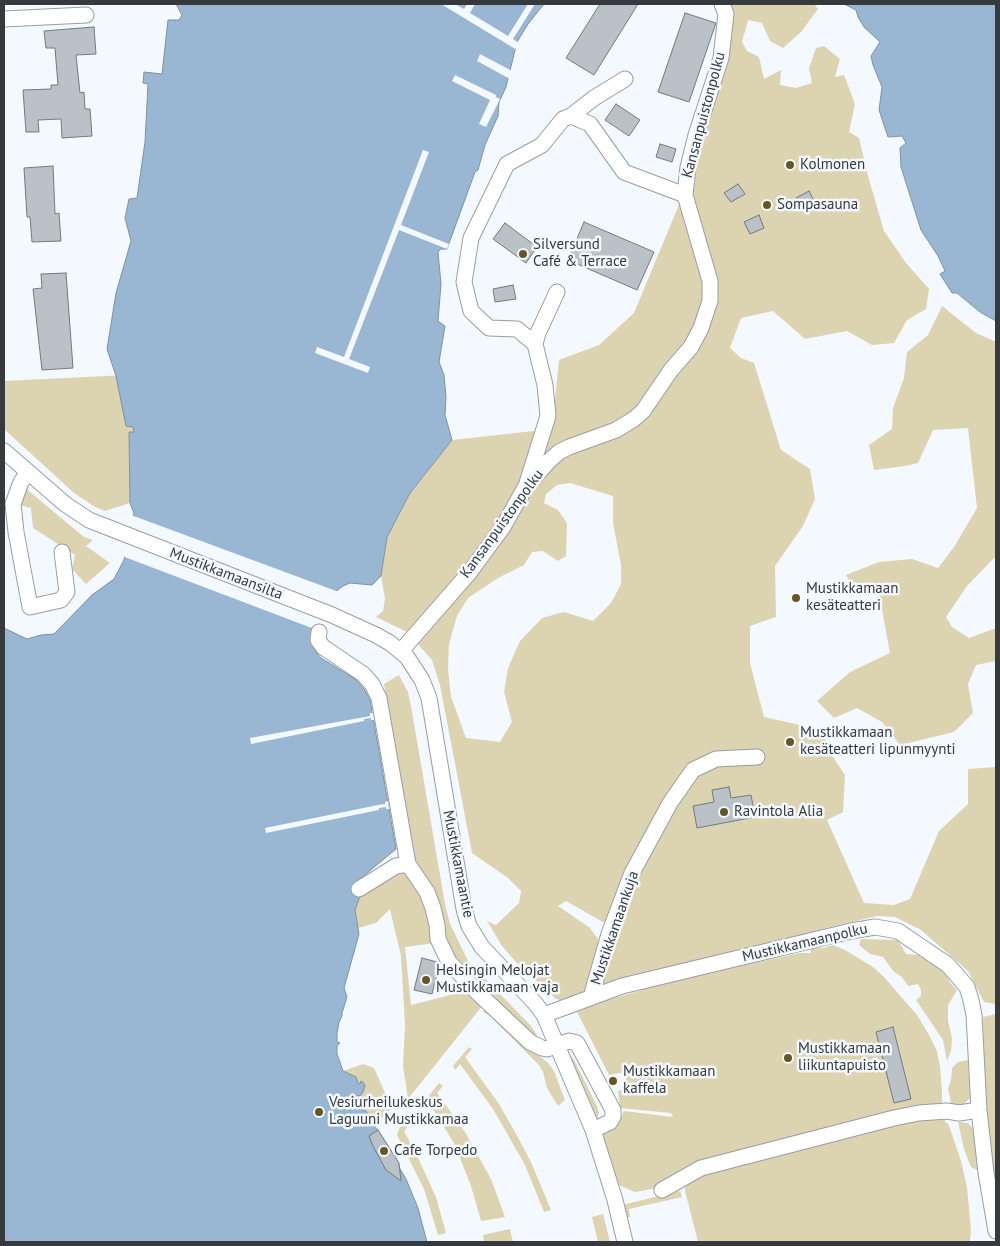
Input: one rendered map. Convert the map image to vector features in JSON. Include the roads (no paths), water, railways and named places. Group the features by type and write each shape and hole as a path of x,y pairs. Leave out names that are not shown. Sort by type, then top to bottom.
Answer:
{"street":[{"name":"Kansanpuistonpolku","path":"401,651 469,573 503,527 526,486 549,461 559,452 616,430 634,420 643,411 671,370 691,347 708,310 710,281 685,194 688,167 696,135 721,58 724,9"},
{"path":"4,19 86,15"},
{"path":"535,344 518,329 489,328 472,312 464,282 471,238 507,164 542,145 563,119 572,116 594,98 625,80"},
{"path":"572,116 590,124 624,172 685,194"},
{"path":"526,486 528,474 548,416 545,384 535,344 538,333 557,292"},
{"path":"4,451 28,472 21,482 9,512 30,607 61,600 68,592 62,552"},
{"name":"Mustikkamaansilta","path":"28,472 65,504 89,520 332,615"},
{"name":"Mustikkamaantie","path":"332,615 376,635 401,651 422,680 428,698 464,908 469,926 482,947 544,1015 593,1130 615,1200 625,1242"},
{"path":"318,632 318,640 322,647 363,674 372,684 379,698 408,864 427,892 435,917 438,939 449,962 479,994 530,1042 547,1049 568,1041 577,1043 613,1110 613,1117 610,1122 593,1130"},
{"name":"Mustikkamaankuja","path":"544,1015 591,997 609,934 632,873 670,803 692,770 716,759 757,758"},
{"path":"360,889 396,866 408,864"},
{"name":"Mustikkamaanpolku","path":"591,997 622,986 851,931 875,927 898,931 948,965 966,987 971,1000 974,1015 979,1110 986,1174 996,1231"},
{"path":"662,1190 701,1168 886,1120 919,1113 959,1113 979,1110"}],"water":[{"path":"176,4 544,4 517,42 506,87 499,102 498,116 485,145 478,170 475,172 447,249 441,249 438,252 441,284 438,321 445,326 439,362 444,375 445,415 452,440 410,493 387,537 381,576 372,585 350,583 330,596 315,627 314,642 316,652 321,658 355,679 364,689 370,700 396,849 360,879 360,896 355,910 359,934 344,988 347,997 339,1022 337,1042 340,1043 337,1046 337,1054 343,1071 356,1077 358,1083 360,1084 361,1081 365,1086 361,1095 354,1097 352,1104 354,1107 366,1111 406,1179 418,1208 427,1242 4,1242 4,628 27,639 54,634 92,595 114,579 124,560 134,513 130,503 129,432 134,432 133,427 126,426 116,376 107,349 116,293 131,241 125,218 129,199 137,198 145,142 148,84 143,83 144,72 162,74 168,20 179,20 182,15"},
{"path":"844,4 996,4 996,321 980,312 957,293 952,293 940,274 945,271 938,256 921,230 901,167 900,148 906,143 902,136 888,137 879,110 882,87 871,56 880,42 864,27 856,10"}],"place":[{"name":"Kolmonen","path":"790,165"},
{"name":"Sompasauna","path":"767,205"},
{"name":"Silversund Café & Terrace","path":"523,254"},
{"name":"Mustikkamaan kesäteatteri","path":"796,598"},
{"name":"Mustikkamaan kesäteatteri lipunmyynti","path":"790,742"},
{"name":"Ravintola Alia","path":"724,812"},
{"name":"Helsingin Melojat Mustikkamaan vaja","path":"426,980"},
{"name":"Mustikkamaan liikuntapuisto","path":"788,1058"},
{"name":"Mustikkamaan kaffela","path":"613,1081"},
{"name":"Vesiurheilukeskus Laguuni Mustikkamaa","path":"319,1112"},
{"name":"Cafe Torpedo","path":"384,1151"}]}
